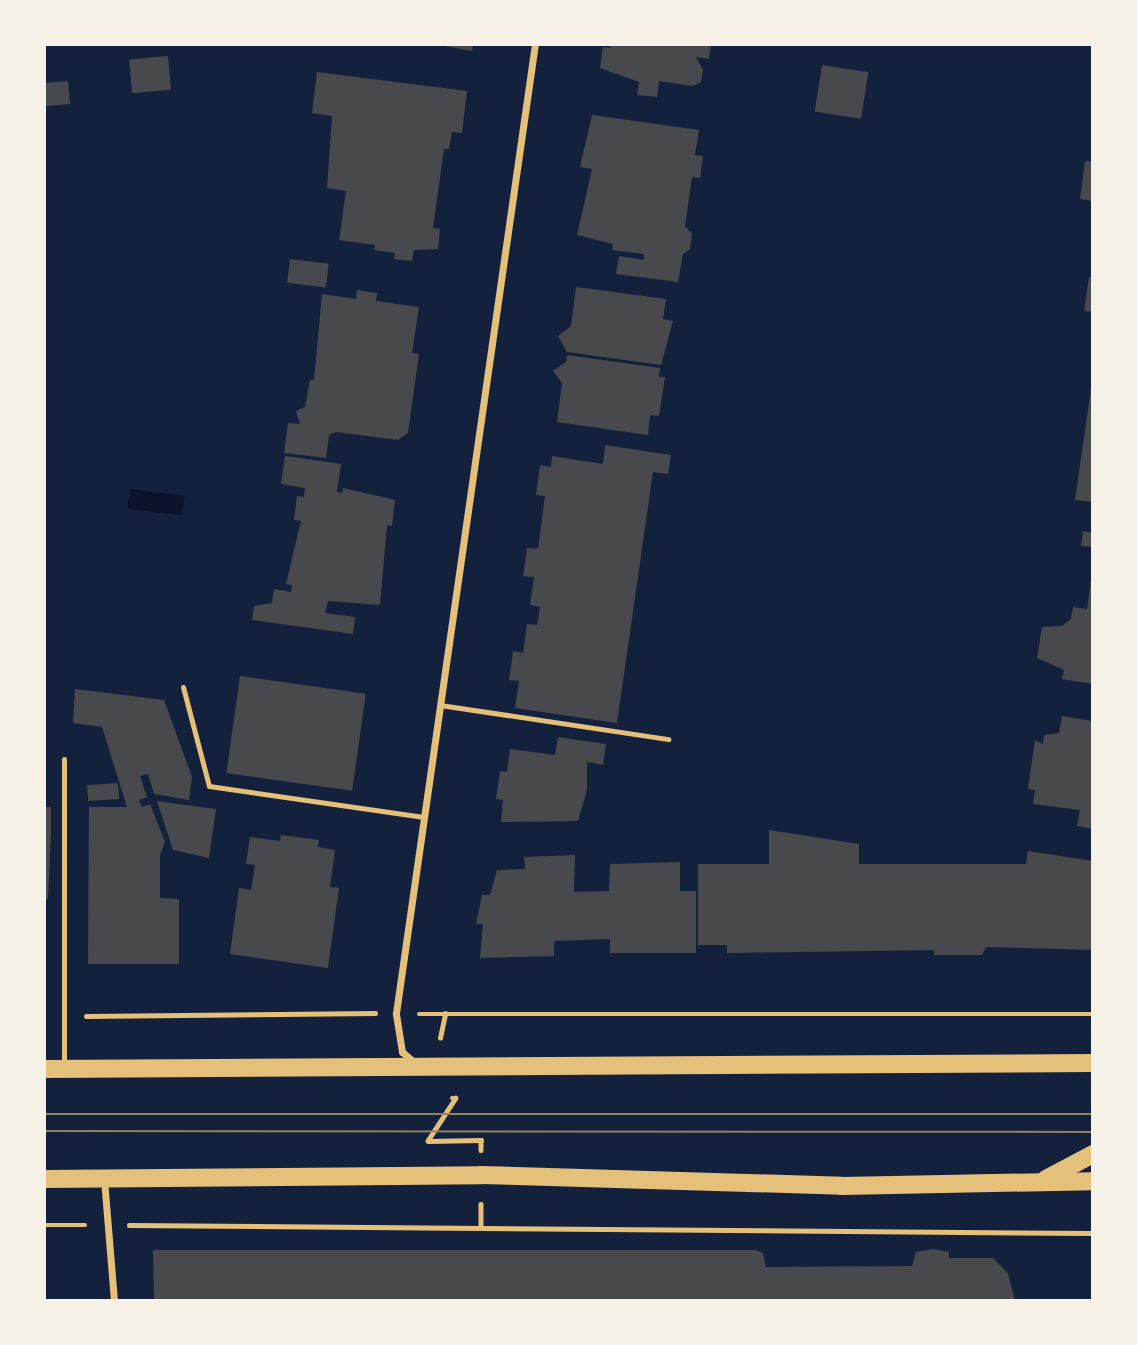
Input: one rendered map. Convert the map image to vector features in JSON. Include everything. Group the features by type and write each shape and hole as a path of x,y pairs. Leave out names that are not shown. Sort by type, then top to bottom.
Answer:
{"main road":[{"path":"44,1069 427,1069 1093,1063"},
{"path":"1040,1182 1093,1154"},
{"path":"44,1179 481,1175 842,1186 1093,1181"}],"street":[{"path":"427,1069 402,1052 396,1013 535,44"},
{"path":"104,1178 114,1301"}],"lane":[{"path":"183,687 209,786 424,817"},
{"path":"440,705 668,739"},
{"path":"64,760 64,1069"}],"path":[{"path":"65,1017 396,1013 1093,1014"},
{"path":"427,1069 445,1014"},
{"path":"446,1098 456,1098 428,1141 481,1140 481,1227"},
{"path":"44,1225 1093,1233"}],"water":[{"path":"130,489 185,496 182,516 128,509"}],"building":[{"path":"434,44 473,44 472,51"},
{"path":"611,44 711,44 709,59 696,57 703,70 701,82 693,86 659,81 657,97 637,95 639,82 600,68 603,47 610,48"},
{"path":"168,56 171,90 132,93 129,59"},
{"path":"822,65 868,72 861,119 815,111"},
{"path":"317,72 467,91 462,133 452,132 449,149 444,149 433,228 440,229 438,249 414,250 412,261 394,259 395,253 374,250 375,245 339,240 346,191 327,188 332,116 312,113"},
{"path":"68,81 70,104 46,106 44,83"},
{"path":"592,115 699,130 695,155 703,156 700,178 692,177 685,226 692,234 690,249 683,254 678,282 616,274 619,256 644,260 644,254 612,250 613,244 577,235 592,169 580,167"},
{"path":"1085,161 1093,162 1093,201 1080,199"},
{"path":"290,259 329,264 326,288 287,283"},
{"path":"1089,277 1093,278 1093,312 1084,311"},
{"path":"576,287 666,299 663,319 673,321 661,365 567,352 558,336 571,326"},
{"path":"357,290 377,293 376,301 419,307 412,353 419,354 408,433 398,440 336,432 329,435 326,458 284,453 288,423 300,424 296,411 305,407 310,380 314,380 322,294 356,299"},
{"path":"567,355 660,368 659,377 665,377 659,416 650,415 648,435 557,422 562,383 553,371 566,362"},
{"path":"1093,382 1093,502 1075,500"},
{"path":"605,445 671,455 668,474 653,472 617,723 515,708 519,681 509,680 513,651 523,653 527,624 537,625 540,607 530,605 534,577 523,576 527,548 538,549 545,496 536,495 540,465 551,467 552,456 603,464"},
{"path":"285,456 341,464 337,492 342,493 343,488 395,500 392,526 387,525 380,605 328,601 325,613 355,617 353,634 252,620 254,606 272,603 274,589 291,592 292,585 286,584 301,521 294,520 297,496 304,497 305,488 281,484"},
{"path":"1083,531 1093,533 1093,547 1081,546"},
{"path":"1092,573 1093,684 1062,679 1064,670 1037,658 1042,627 1062,626 1071,619 1073,607 1087,609"},
{"path":"240,676 366,694 352,791 226,773"},
{"path":"75,689 164,700 192,777 189,800 154,794 148,774 140,776 147,797 139,800 142,807 150,804 165,842 160,855 160,898 179,899 179,964 88,964 89,807 127,807 102,727 73,723"},
{"path":"1062,716 1093,721 1093,829 1077,826 1080,810 1033,804 1035,790 1028,789 1035,740 1043,744 1044,735 1059,733"},
{"path":"558,737 606,744 603,765 587,762 587,790 578,821 501,822 503,800 496,799 500,771 507,772 510,749 555,755"},
{"path":"118,783 119,799 88,801 87,785"},
{"path":"157,801 216,809 209,858 173,850"},
{"path":"44,807 51,807 48,899 44,899"},
{"path":"769,830 859,844 859,864 1026,864 1028,851 1093,861 1093,950 986,947 982,955 934,955 934,950 727,953 727,945 698,945 698,864 769,864"},
{"path":"281,835 319,840 318,847 335,850 330,887 339,888 328,968 230,954 239,888 251,890 255,865 246,864 250,837 280,841"},
{"path":"575,855 574,892 609,891 610,864 680,862 680,891 696,891 696,953 610,953 610,939 554,941 554,956 480,958 483,924 476,924 482,895 490,895 497,870 525,869 524,857"},
{"path":"933,1249 949,1252 949,1258 993,1258 1008,1273 1015,1301 154,1301 153,1250 756,1250 763,1253 766,1267 912,1266 916,1252"}],"tram line":[{"path":"44,1114 1093,1114"},
{"path":"44,1131 1093,1132"}]}
